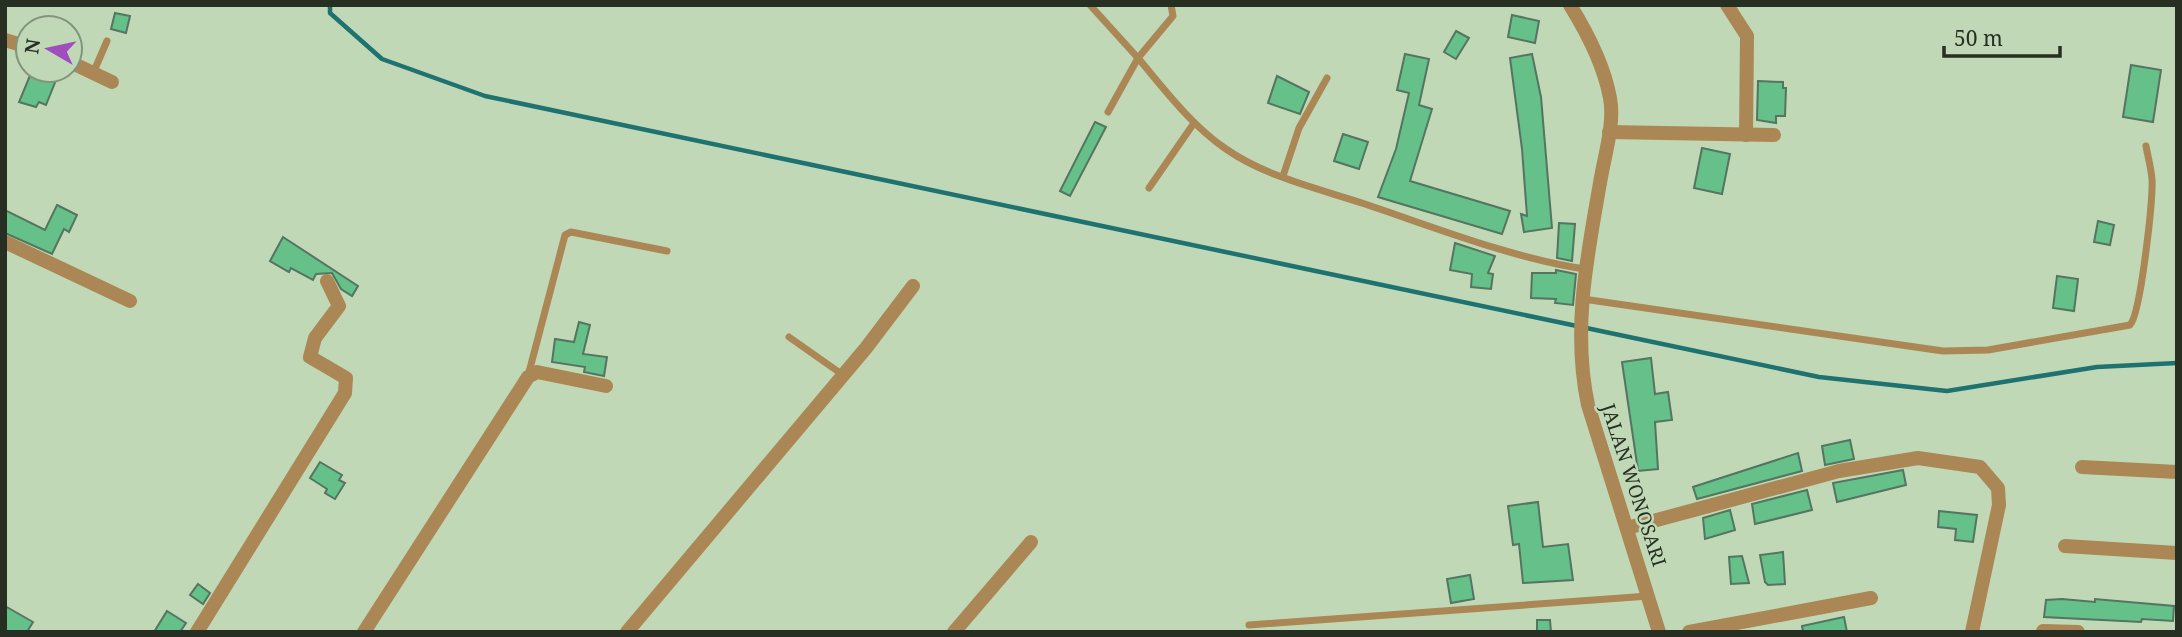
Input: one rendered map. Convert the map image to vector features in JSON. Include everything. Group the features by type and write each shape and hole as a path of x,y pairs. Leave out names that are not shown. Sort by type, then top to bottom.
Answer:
{"street":[{"name":"JALAN WONOSARI","path":"1570,5 1602,66 1611,100 1609,132 1584,269 1580,348 1588,405 1660,632"},
{"path":"1727,5 1747,36 1749,70 1746,135"},
{"path":"84,67 112,82"},
{"path":"1609,132 1774,135"},
{"path":"5,242 130,300"},
{"path":"197,632 345,393 346,378 310,356 315,338 339,306 327,281"},
{"path":"627,632 843,376 912,286"},
{"path":"365,632 528,377 537,372 606,386"},
{"path":"1628,528 1839,471 1896,460 1935,459 1980,467 1998,488 1999,505 1972,632"},
{"path":"2082,467 2177,472"},
{"path":"954,632 1031,542"},
{"path":"2065,546 2177,553"},
{"path":"1689,632 1871,598"},
{"path":"2043,631 2078,632"}],"lane":[{"path":"1090,5 1194,123 1228,150 1283,176 1549,263 1584,269"},
{"path":"1108,113 1138,58 1173,16 1171,5"},
{"path":"94,71 107,41"},
{"path":"1283,176 1299,128 1327,78"},
{"path":"1149,188 1194,123"},
{"path":"1583,302 1943,351 1988,350 2130,325 2138,310 2152,180 2146,146"},
{"path":"528,377 565,235 571,232 667,251"},
{"path":"789,337 843,376"},
{"path":"1249,625 1649,596"}],"building":[{"path":"115,13 130,16 126,33 111,29"},
{"path":"1512,15 1539,21 1535,43 1508,37"},
{"path":"1456,31 1469,38 1456,59 1444,52"},
{"path":"1405,54 1429,59 1419,105 1432,109 1410,181 1510,211 1502,234 1378,197 1396,149 1409,93 1397,90"},
{"path":"1532,54 1541,97 1552,228 1524,232 1521,214 1527,216 1522,149 1510,58"},
{"path":"2131,65 2161,70 2153,122 2123,117"},
{"path":"1277,76 1309,92 1300,114 1268,103"},
{"path":"1758,81 1783,82 1783,88 1786,88 1785,116 1776,116 1776,123 1757,120"},
{"path":"26,84 54,84 46,105 39,102 36,107 19,102"},
{"path":"1095,122 1106,127 1070,196 1060,191"},
{"path":"1343,134 1368,142 1359,169 1334,161"},
{"path":"1702,148 1730,154 1722,194 1694,188"},
{"path":"57,205 77,215 69,232 64,229 52,254 5,233 5,210 45,230"},
{"path":"2098,221 2114,225 2110,245 2094,242"},
{"path":"1559,223 1575,224 1572,261 1557,258"},
{"path":"283,237 358,286 352,296 341,289 332,273 316,274 313,280 291,268 289,272 270,261"},
{"path":"1455,243 1495,256 1488,273 1493,274 1491,289 1471,287 1472,274 1450,270"},
{"path":"1556,270 1576,274 1573,305 1555,303 1556,299 1531,298 1532,273 1556,273"},
{"path":"2057,276 2078,279 2074,311 2053,308"},
{"path":"579,322 590,325 583,354 607,357 604,376 584,372 585,367 552,362 555,339 574,342"},
{"path":"1651,358 1655,394 1668,392 1672,420 1655,422 1658,469 1638,471 1622,362"},
{"path":"1850,440 1854,459 1825,465 1822,446"},
{"path":"1798,453 1802,471 1697,499 1693,487"},
{"path":"320,462 342,475 339,480 345,483 335,499 325,493 327,489 310,478"},
{"path":"1903,470 1906,485 1837,502 1833,483"},
{"path":"1807,490 1812,510 1755,524 1752,504"},
{"path":"1538,502 1543,547 1568,544 1573,580 1523,583 1519,544 1513,545 1508,506"},
{"path":"1730,510 1735,530 1705,539 1703,518"},
{"path":"1939,511 1977,515 1973,542 1955,540 1956,529 1938,527"},
{"path":"1783,552 1785,584 1768,585 1765,582 1760,555"},
{"path":"1742,556 1749,583 1731,584 1729,557"},
{"path":"1470,575 1474,599 1451,603 1447,579"},
{"path":"198,584 210,593 203,604 190,595"},
{"path":"2046,600 2174,606 2173,621 2044,617"},
{"path":"5,606 33,622 27,632 5,632"},
{"path":"167,611 186,623 180,632 154,632"},
{"path":"1844,617 1847,632 1803,632 1802,626"},
{"path":"1537,620 1550,620 1551,632 1537,632"}],"waterway":[{"path":"330,5 330,13 382,59 485,96 1819,377 1947,391 2097,367 2177,363"}]}
